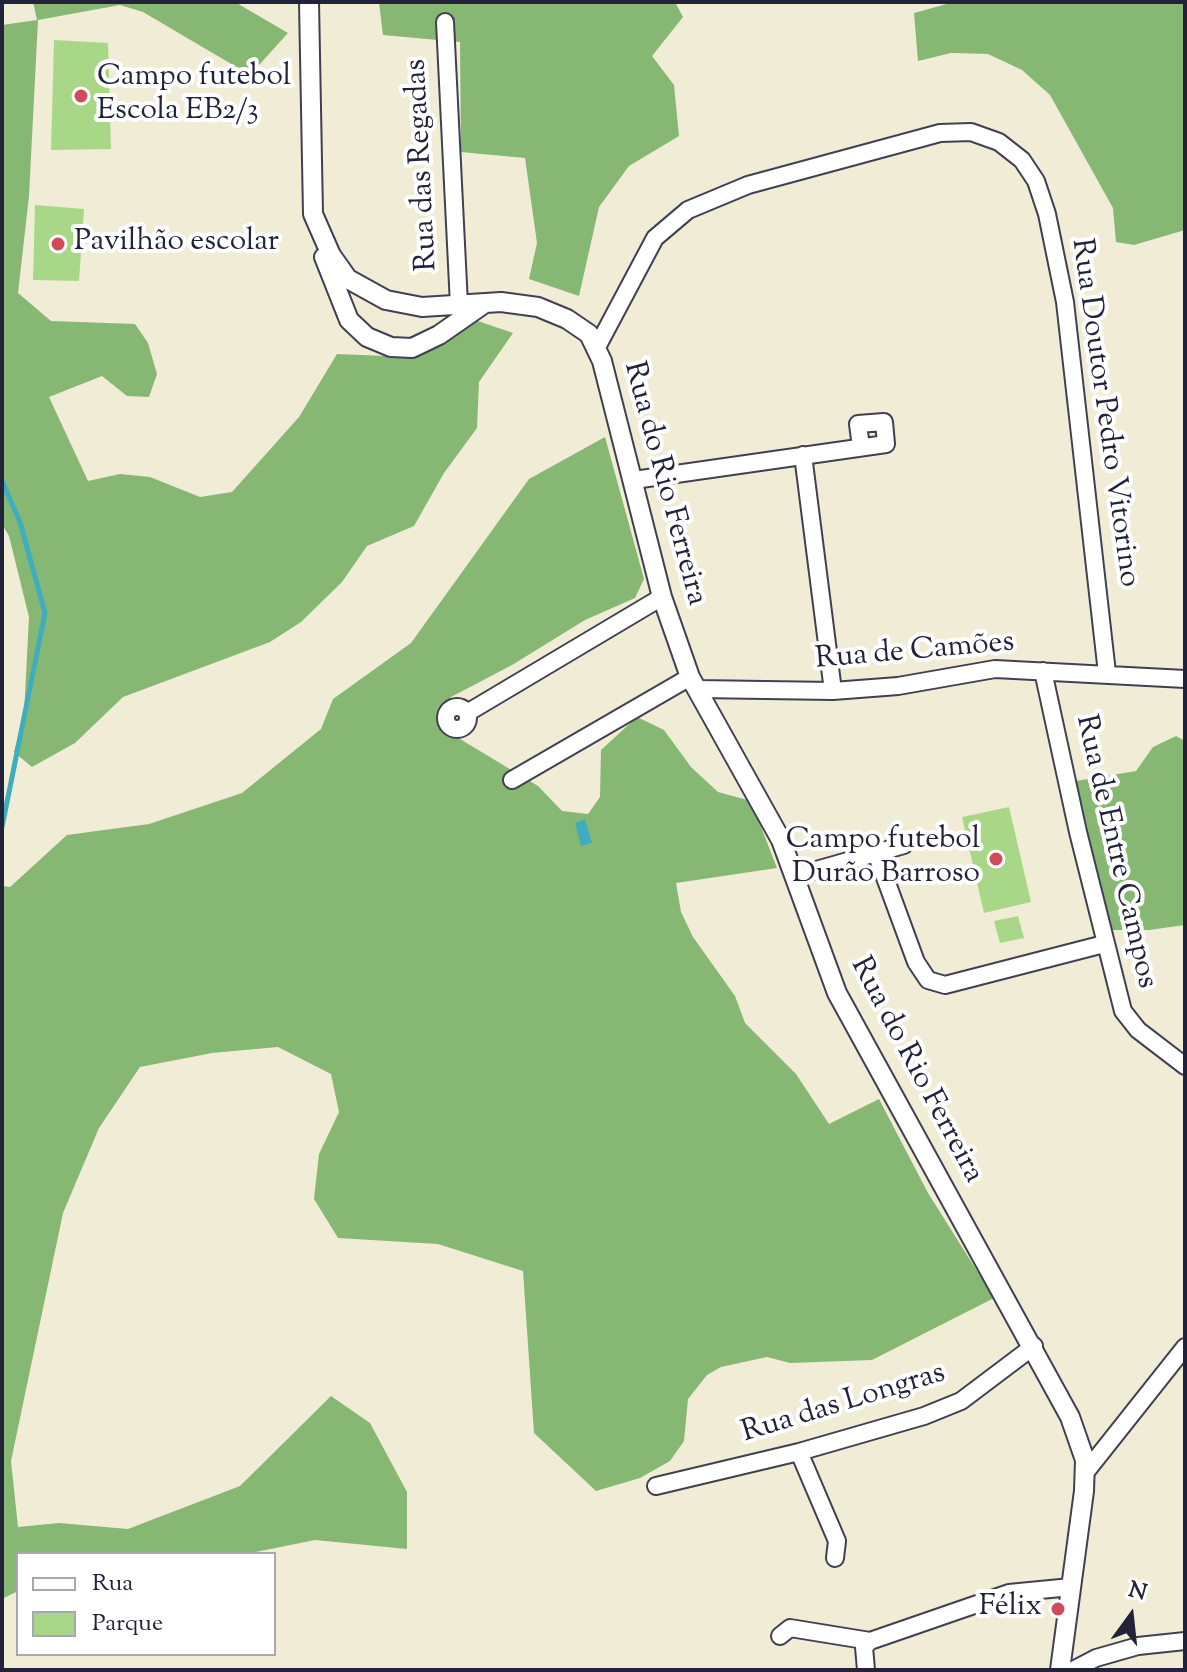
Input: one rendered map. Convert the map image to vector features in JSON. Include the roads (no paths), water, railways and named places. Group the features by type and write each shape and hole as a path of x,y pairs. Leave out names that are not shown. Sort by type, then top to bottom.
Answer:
{"street":[{"name":"Rua do Rio Ferreira","path":"309,2 313,214 331,255 348,279 386,300 422,307 485,303 538,307 589,334 596,349 634,480 662,597 694,683 752,782 795,876 837,993 1034,1346 1070,1417 1085,1460 1085,1473 1060,1670"},
{"name":"Rua das Regadas","path":"445,22 459,305"},
{"name":"Rua Doutor Pedro Vitorino","path":"596,349 655,238 688,210 748,185 940,133 971,132 999,142 1022,160 1036,181 1047,214 1065,302 1107,673"},
{"path":"313,214 319,246 349,320 367,337 391,347 412,348 439,335 485,303"},
{"path":"412,348 430,330 431,322 422,307"},
{"path":"634,480 861,447"},
{"path":"803,455 833,691"},
{"path":"467,713 662,597"},
{"name":"Rua de Camões","path":"694,683 833,691 898,686 995,669 1185,679"},
{"name":"Rua de Entre Campos","path":"1043,671 1104,944 1123,1011 1138,1030 1185,1066"},
{"path":"512,780 694,683"},
{"path":"795,876 904,845"},
{"path":"876,853 916,962 928,980 945,985 1104,944"},
{"name":"Rua das Longras","path":"656,1486 799,1452 924,1416 961,1401 1034,1346"},
{"path":"1085,1473 1185,1347"},
{"path":"799,1452 837,1541 835,1558"},
{"path":"866,1670 864,1647 870,1641 1009,1593 1071,1587"},
{"path":"780,1636 790,1628 870,1641"},
{"path":"1073,1670 1096,1658 1138,1646 1185,1641"}],"water":[{"path":"585,819 592,843 581,846 575,823"}],"waterway":[{"path":"2,481 20,522 45,613 2,827"}],"place":[{"name":"Campo futebol Escola EB2/3","path":"81,96"},
{"name":"Pavilhão escolar","path":"58,244"},
{"name":"Campo futebol Durão Barroso","path":"996,859"},
{"name":"Félix","path":"1058,1609"}]}
